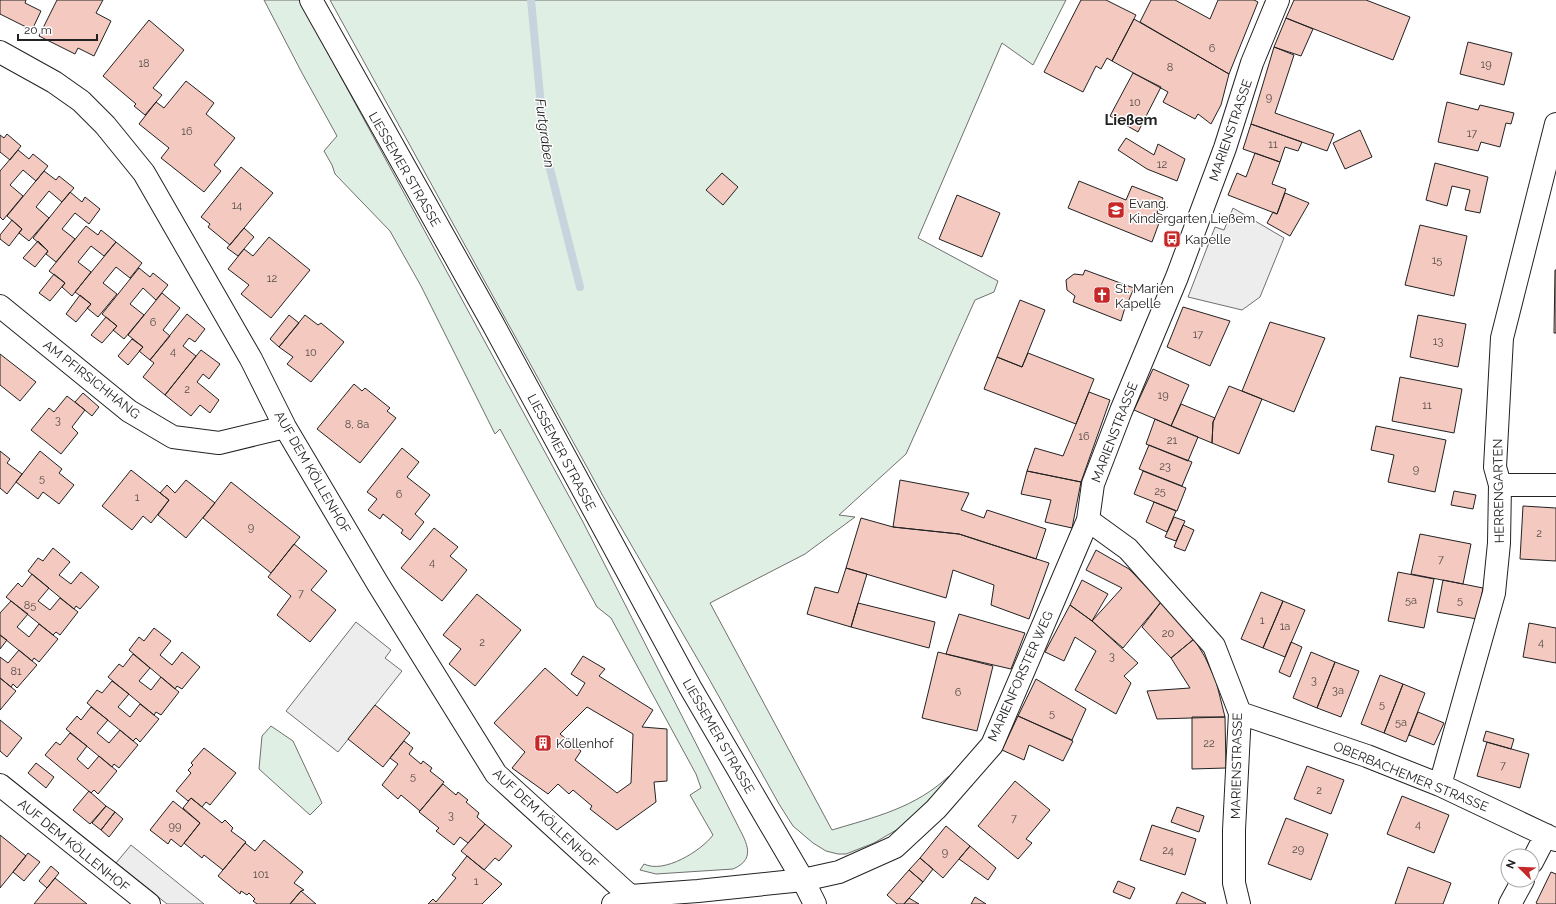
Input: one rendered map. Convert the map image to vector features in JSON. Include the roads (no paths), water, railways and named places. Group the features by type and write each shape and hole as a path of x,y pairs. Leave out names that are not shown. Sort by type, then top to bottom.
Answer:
{"street":[{"name":"LIESSEMER STRASSE","path":"311,0 493,324 690,687 803,880 815,904"},
{"name":"MARIENSTRASSE","path":"1239,904 1234,883 1234,830 1240,713 1214,646 1128,549 1088,520 1093,484 1121,411 1177,277 1225,148 1252,63 1278,0"},
{"name":"AUF DEM KÖLLENHOF","path":"0,52 54,82 81,101 105,126 144,173 251,358 285,426 378,584 496,774 621,900"},
{"name":"HERRENGARTEN","path":"1440,785 1494,593 1499,543 1500,485 1495,467 1502,338 1556,124"},
{"name":"AM PFIRSICHHANG","path":"0,306 129,411 173,437 219,443 285,426"},
{"path":"1500,485 1556,485"},
{"name":"MARIENFORSTER WEG","path":"621,900 803,880 839,872 895,846 936,809 992,745 1088,520"},
{"name":"OBERBACHEMER STRASSE","path":"1240,713 1367,756 1440,785 1551,838"},
{"name":"AUF DEM KÖLLENHOF","path":"0,785 149,904"},
{"path":"1540,852 1551,838"},
{"path":"1510,904 1519,888"}],"waterway":[{"name":"Furtgraben","path":"531,0 545,149 580,287"}],"place":[{"name":"Evang. Kindergarten Ließem","path":"1116,210"},
{"name":"Kapelle","path":"1172,239"},
{"name":"St. Marien Kapelle","path":"1102,295"},
{"name":"Köllenhof","path":"543,743"}],"district":[{"name":"Ließem","path":"1131,120"}]}
